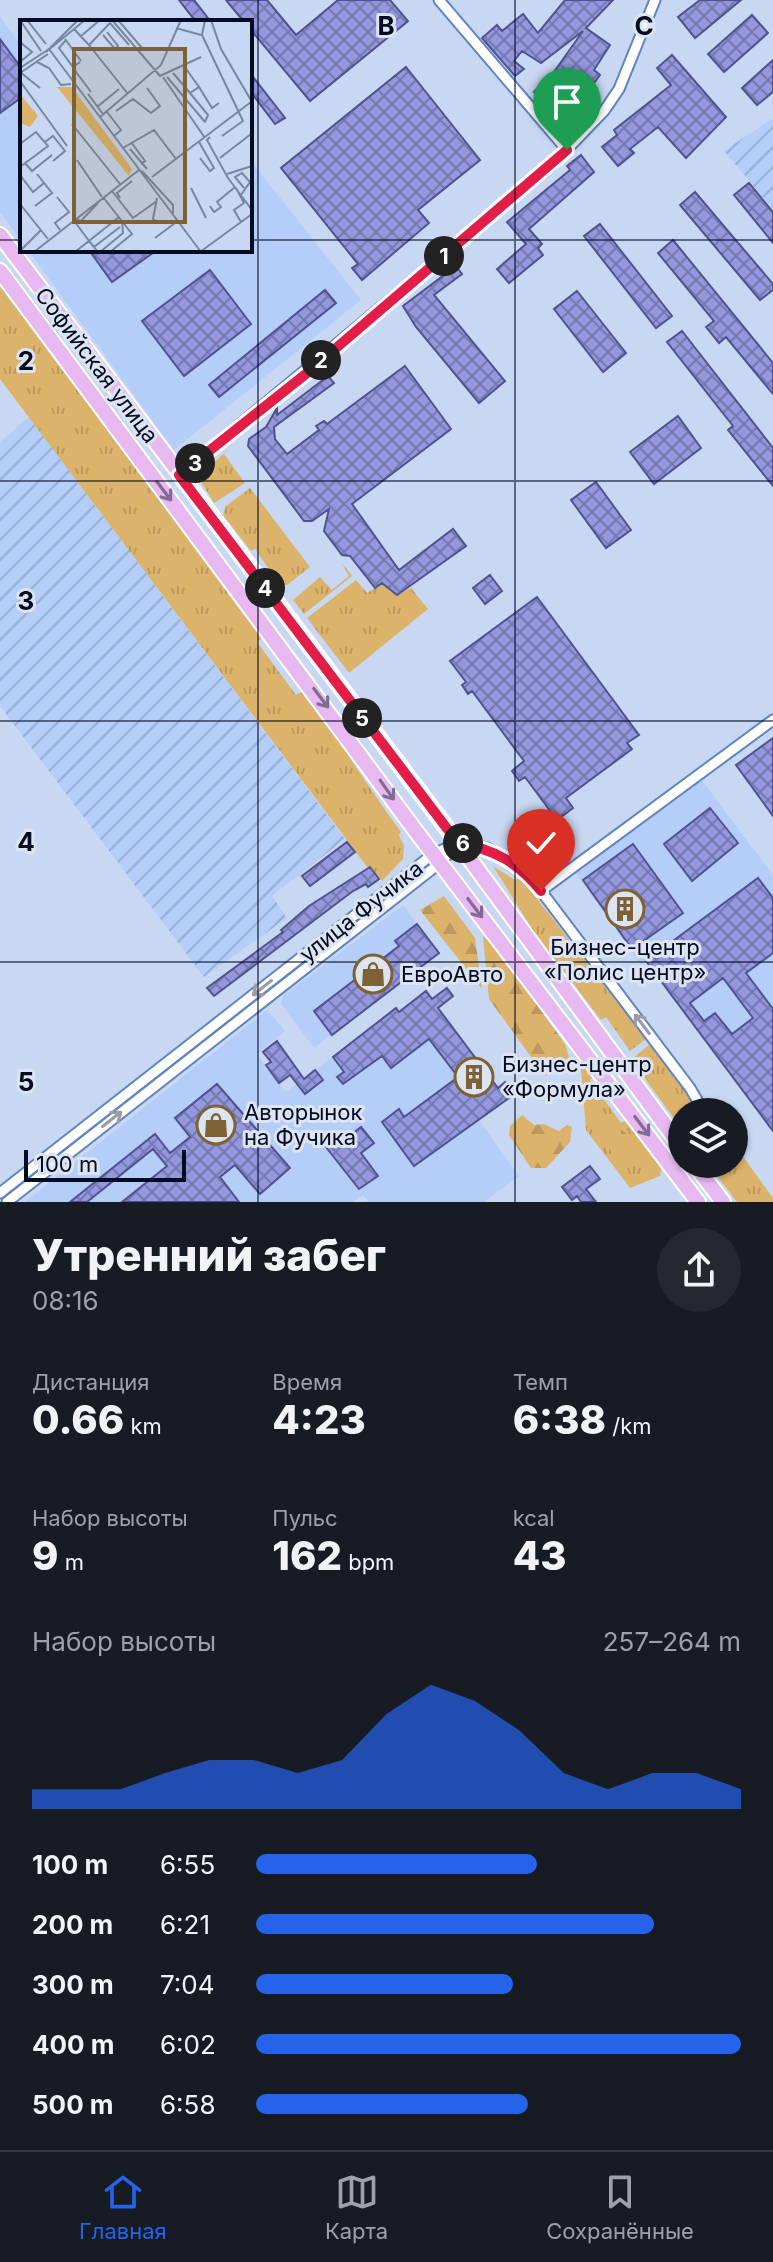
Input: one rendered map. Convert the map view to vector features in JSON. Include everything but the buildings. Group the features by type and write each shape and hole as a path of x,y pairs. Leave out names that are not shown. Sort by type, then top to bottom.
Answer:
{"main road":[{"name":"Софийская улица","path":"0,235 458,843 668,1129"},
{"name":"Софийская улица","path":"0,271 437,858 698,1202"},
{"path":"705,1178 723,1202"}],"street":[{"path":"439,0 567,150"},
{"path":"179,475 307,373 567,150 604,111 619,89 655,0"},
{"path":"541,891 773,720"},
{"path":"458,843 487,848 529,875 696,1098"},
{"name":"улица Фучика","path":"0,1193 458,843"},
{"name":"улица Фучика","path":"7,1202 437,858"}],"shaded area":[{"path":"0,17 20,43 20,239 0,212"},
{"path":"773,118 773,209 724,151"},
{"path":"252,163 361,300 174,450 29,252 252,252"},
{"path":"29,417 345,839 272,896 287,918 204,977 0,706 0,442"},
{"path":"700,778 773,875 773,1131 646,961 641,965 574,871"},
{"path":"403,905 439,953 314,1048 281,1004 283,996"},
{"path":"447,988 453,996 438,1008 496,1086 476,1101 464,1099 519,1176 484,1202 368,1202 363,1195 353,1202 25,1202 267,1010 285,1031 257,1054 286,1092 396,1008 404,1019 411,1014 406,1007 426,991 432,999"}],"green space":[{"path":"0,286 263,637 257,642 296,695 303,691 316,708 401,832 403,859 382,881 371,867 368,868 0,379"},
{"path":"231,447 224,454 245,483 214,503 198,477"},
{"path":"250,488 310,567 287,585 280,585 255,549 251,551 223,515 226,506"},
{"path":"342,563 352,576 304,614 293,600 320,577 332,590 349,576"},
{"path":"356,580 367,593 382,583 397,595 411,588 428,609 349,673 307,618"},
{"path":"493,866 515,880 521,878 646,1039 630,1051 606,1017 601,1020 534,932"},
{"path":"444,896 475,938 482,989 420,910"},
{"path":"483,936 497,949 565,1044 569,1057 545,1076 489,999"},
{"path":"650,1044 689,1098 668,1098 668,1110 631,1060"},
{"path":"585,1067 593,1077 590,1080 621,1123 625,1121 661,1168 660,1176 630,1188 586,1130 581,1069"},
{"path":"591,1106 611,1139 621,1141 621,1129 639,1144 637,1154 626,1153 627,1162 619,1163 602,1138 589,1127 588,1111"},
{"path":"522,1115 534,1125 544,1124 559,1131 567,1125 572,1127 570,1142 546,1168 531,1168 509,1135 510,1126"},
{"path":"748,1163 773,1202 737,1202 719,1178 748,1178"}],"place":[{"name":"Бизнес-центр «Полис центр»","path":"625,909"},
{"name":"ЕвроАвто","path":"373,974"},
{"name":"Бизнес-центр «Формула»","path":"474,1077"},
{"name":"Авторынок на Фучика","path":"216,1125"}],"route":[{"path":"541,891 529,875 499,854 487,848 458,843 179,475 307,373 567,150"}]}
